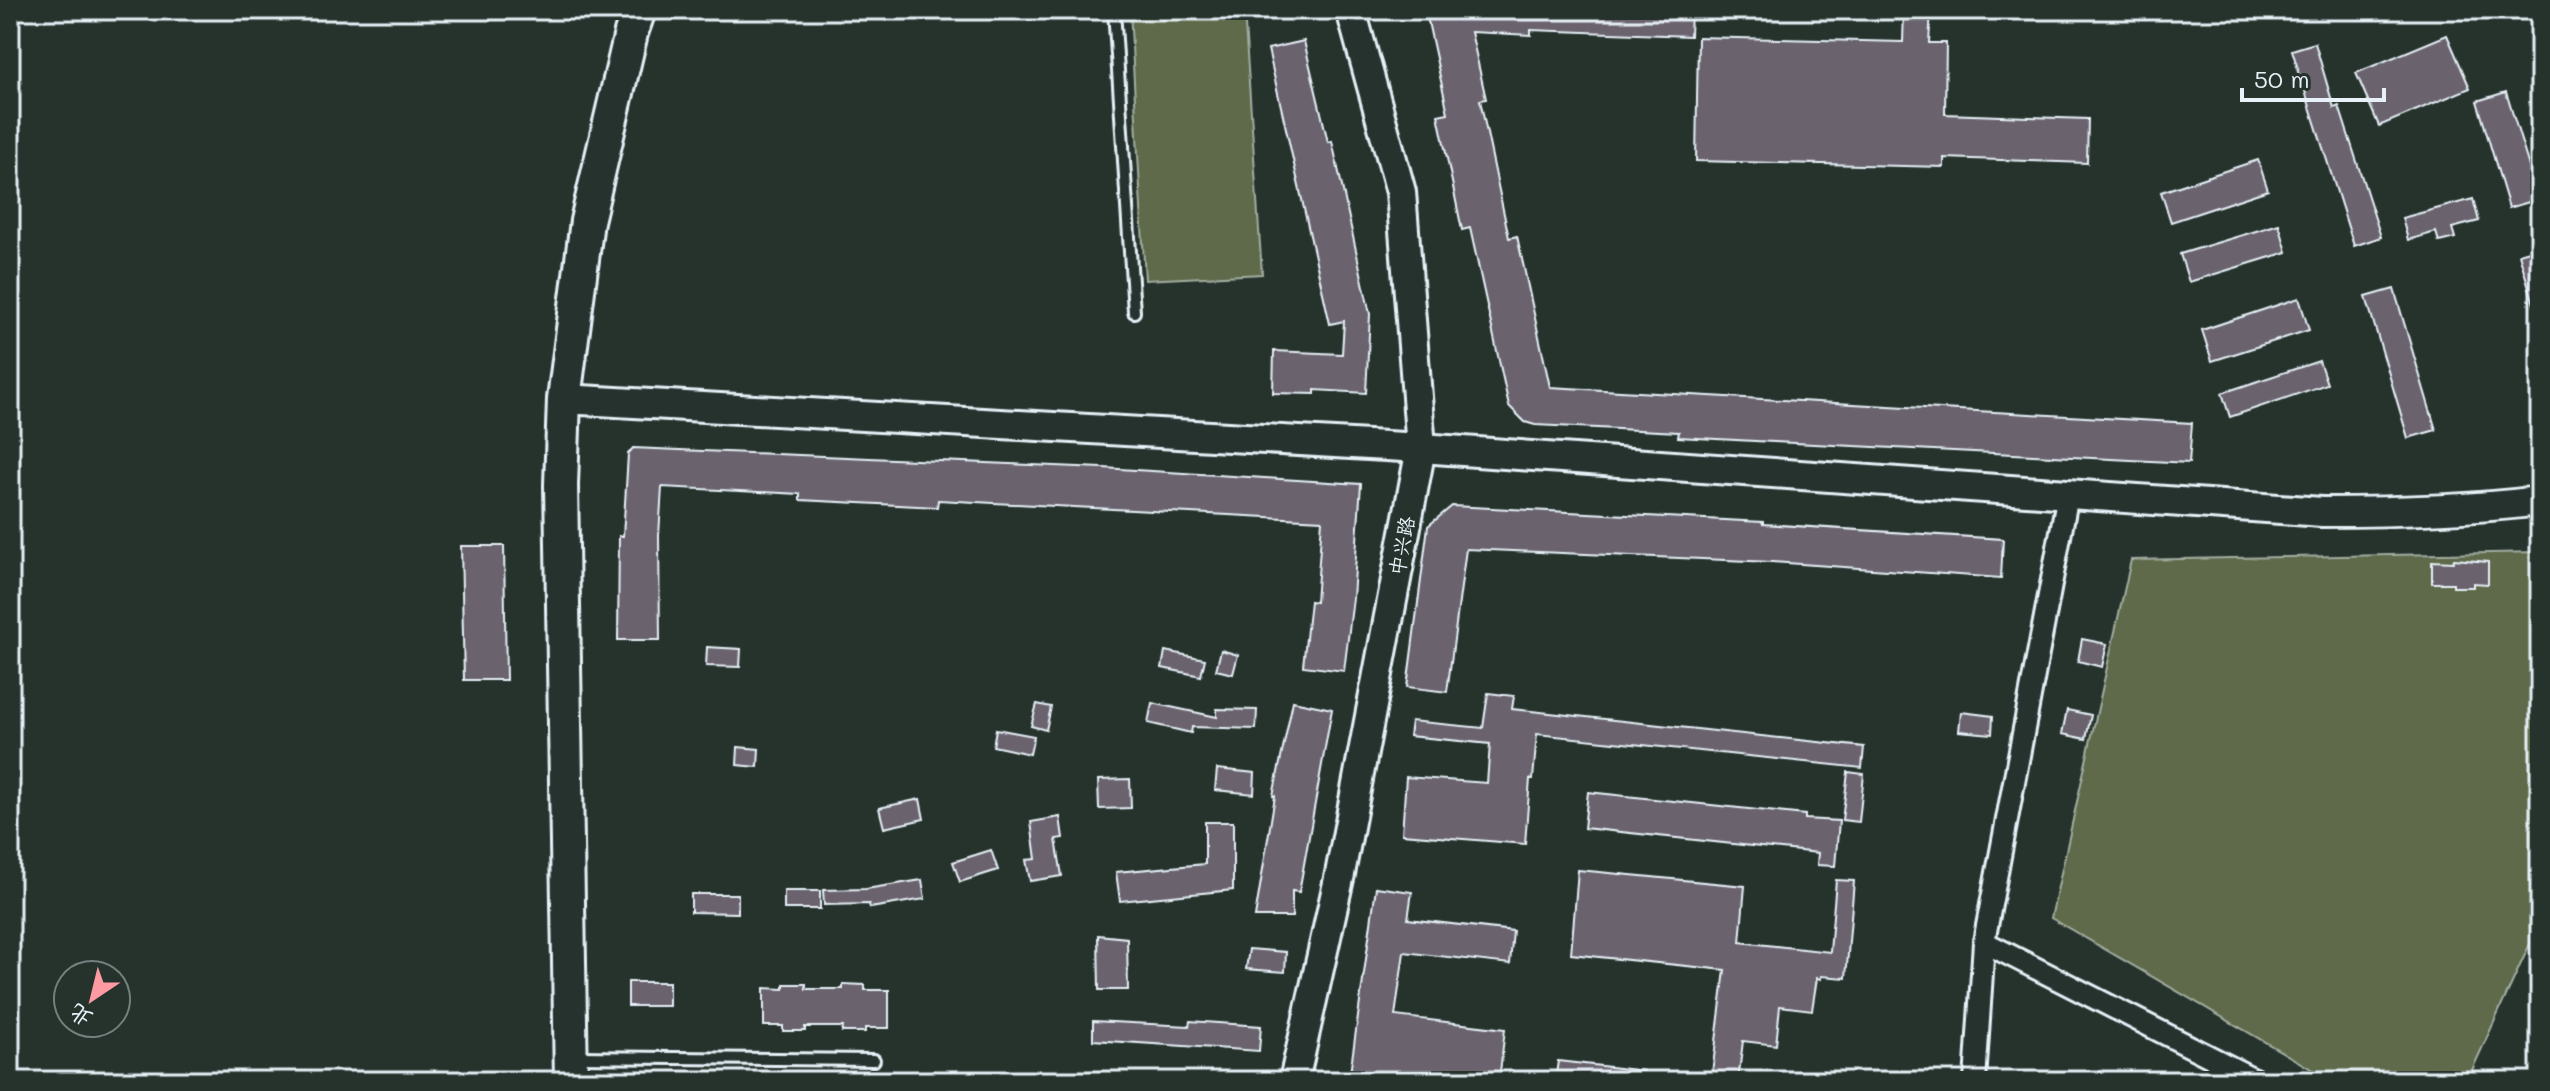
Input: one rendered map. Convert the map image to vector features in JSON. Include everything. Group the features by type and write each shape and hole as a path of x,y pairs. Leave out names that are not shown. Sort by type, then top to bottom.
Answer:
{"main road":[{"path":"571,1069 561,485 564,399 587,221 639,10"},
{"name":"中兴路","path":"1294,1081 1340,874 1421,448 1401,192 1351,10"},
{"path":"564,399 1421,448 2322,512 2404,512 2540,501"}],"street":[{"path":"1975,1081 1984,942 2068,494"},
{"path":"1984,942 2258,1081"}],"lane":[{"path":"1114,10 1134,312"},
{"path":"571,1069 874,1060"}],"green space":[{"path":"1130,10 1244,10 1262,274 1145,280"},
{"path":"2540,552 2540,922 2467,1081 2332,1081 2051,918 2131,560"}],"building":[{"path":"1430,10 1691,10 1690,36 1531,30 1531,35 1471,32 1486,99 1480,100 1509,238 1517,236 1550,387 2192,423 2189,463 1678,437 1679,432 1525,422 1509,406 1470,228 1462,230 1438,115 1448,113 1427,17"},
{"path":"1904,10 1931,10 1929,43 1946,43 1945,114 2088,119 2087,163 1944,158 1944,167 1696,161 1698,37 1903,42"},
{"path":"2447,35 2470,88 2379,126 2356,73"},
{"path":"1304,41 1328,142 1332,141 1370,314 1366,393 1315,390 1315,394 1273,393 1274,351 1342,354 1344,321 1330,324 1268,49"},
{"path":"2315,43 2334,108 2339,106 2381,237 2354,246 2292,50"},
{"path":"2506,92 2539,199 2509,208 2477,101"},
{"path":"2258,160 2268,190 2171,222 2161,192"},
{"path":"2473,199 2479,221 2452,228 2455,238 2439,242 2436,232 2408,240 2402,218"},
{"path":"2279,224 2287,252 2189,282 2180,254"},
{"path":"2540,248 2540,311 2536,311 2519,254"},
{"path":"2394,289 2436,430 2408,438 2366,297"},
{"path":"2299,298 2309,330 2212,361 2202,330"},
{"path":"2319,361 2327,384 2230,417 2222,393"},
{"path":"633,448 1103,468 1361,484 1344,671 1303,666 1310,601 1316,602 1322,520 938,500 937,507 800,500 800,494 662,487 660,640 618,640 619,536 623,536 628,454"},
{"path":"1452,506 1763,522 2003,539 2001,578 1772,562 1466,549 1447,692 1407,687 1428,526"},
{"path":"461,546 504,546 506,680 464,680"},
{"path":"2454,559 2488,562 2488,584 2453,587 2453,583 2432,583 2432,561 2453,562"},
{"path":"2082,639 2107,644 2102,667 2078,661"},
{"path":"707,647 741,649 740,667 706,666"},
{"path":"1221,650 1238,655 1233,674 1216,670"},
{"path":"1165,651 1205,659 1201,676 1162,668"},
{"path":"1488,693 1514,696 1512,709 1864,747 1862,768 1537,734 1525,844 1402,834 1406,777 1487,783 1490,744 1409,736 1411,721 1483,728"},
{"path":"1293,701 1332,709 1299,892 1292,891 1292,917 1255,917 1273,796"},
{"path":"1152,703 1217,717 1217,709 1257,710 1256,729 1192,727 1191,733 1148,723"},
{"path":"1037,704 1051,707 1046,730 1031,726"},
{"path":"2067,710 2091,715 2086,739 2062,734"},
{"path":"1961,712 1993,716 1992,734 1959,731"},
{"path":"996,729 1034,736 1030,754 993,746"},
{"path":"738,747 759,749 758,767 737,765"},
{"path":"1217,769 1255,773 1254,794 1215,790"},
{"path":"1848,772 1864,774 1859,822 1842,820"},
{"path":"1130,779 1131,808 1099,809 1098,780"},
{"path":"1588,792 1839,821 1835,866 1817,865 1818,853 1584,828"},
{"path":"920,799 924,819 884,828 879,808"},
{"path":"1060,817 1063,838 1056,839 1062,876 1030,881 1026,860 1036,859 1031,822"},
{"path":"1205,822 1233,822 1233,890 1120,901 1116,872 1205,864"},
{"path":"991,850 998,870 960,882 953,862"},
{"path":"1578,870 1745,886 1740,942 1830,952 1836,880 1854,881 1846,978 1817,978 1812,1010 1780,1006 1776,1045 1743,1041 1738,1081 1711,1081 1725,970 1571,954"},
{"path":"922,880 925,899 870,908 869,904 824,905 823,890 866,889"},
{"path":"1376,887 1412,892 1408,919 1513,931 1510,964 1404,952 1395,1016 1505,1029 1499,1081 1349,1081"},
{"path":"784,891 820,891 820,909 784,909"},
{"path":"691,894 738,894 738,913 691,912"},
{"path":"1098,935 1127,938 1128,990 1099,990"},
{"path":"1249,949 1286,952 1285,972 1246,969"},
{"path":"628,982 669,982 669,1006 628,1006"},
{"path":"784,984 806,984 806,989 843,989 843,984 865,985 865,990 889,990 889,1028 842,1032 843,1027 805,1027 805,1031 783,1031 783,1026 764,1026 764,988 784,989"},
{"path":"1093,1021 1189,1026 1190,1021 1261,1026 1259,1051 1093,1040"},
{"path":"1558,1061 1644,1071 1643,1081 1555,1081"}]}
